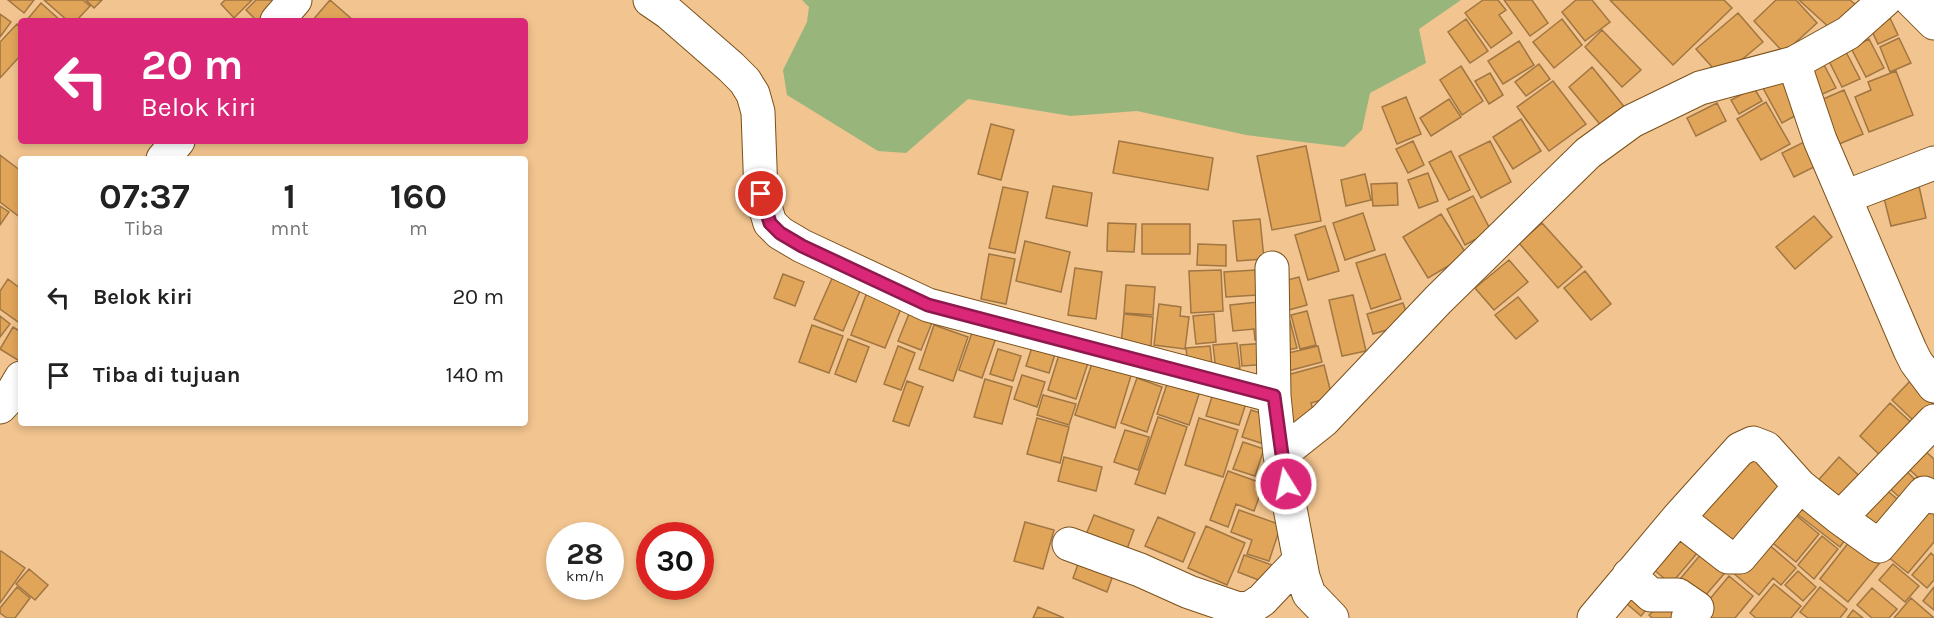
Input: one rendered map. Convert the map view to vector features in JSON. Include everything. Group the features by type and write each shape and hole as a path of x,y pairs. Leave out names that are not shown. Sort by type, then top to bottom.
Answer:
{"street":[{"path":"280,18 295,0"},
{"path":"650,0 669,13 731,67 745,81 753,94 758,112 761,194 770,223 780,233 802,246 928,305 1274,396"},
{"path":"1280,455 1324,420 1438,300 1588,153 1632,121 1700,88 1794,63 1848,33 1884,0"},
{"path":"1911,0 1934,23"},
{"path":"1794,63 1820,141 1910,350 1934,386"},
{"path":"166,156 176,144"},
{"path":"1845,197 1934,163"},
{"path":"1272,268 1274,396 1280,455 1308,594 1332,618"},
{"path":"0,407 18,383"},
{"path":"1840,518 1934,421"},
{"path":"1594,618 1678,518 1740,449 1748,444 1754,443 1766,448 1800,486 1879,546 1924,493 1934,497"},
{"path":"1678,518 1728,556 1740,557 1800,486"},
{"path":"1069,543 1140,570 1199,596 1239,609 1250,608 1262,600 1300,560"},
{"path":"1629,575 1652,595 1678,595 1697,608 1688,618"}],"green space":[{"path":"802,0 1461,0 1419,29 1426,63 1370,93 1362,130 1344,147 1246,135 1137,111 1071,116 968,99 906,153 878,151 787,95 783,70 807,22 809,7"}],"building":[{"path":"8,0 34,0 24,13"},
{"path":"44,0 83,0 90,6 79,18 65,18"},
{"path":"86,0 102,0 94,8"},
{"path":"225,0 252,0 234,18 221,4"},
{"path":"256,0 289,0 272,18 254,18 246,10"},
{"path":"330,0 351,18 315,18"},
{"path":"1483,0 1498,0 1506,10 1499,15 1512,33 1491,48 1465,13"},
{"path":"1504,0 1532,0 1548,23 1530,36"},
{"path":"1576,0 1592,0 1610,22 1585,41 1562,12"},
{"path":"1610,0 1724,0 1732,8 1673,65"},
{"path":"1776,0 1796,0 1817,23 1784,53 1754,21"},
{"path":"1799,0 1850,0 1856,5 1832,30"},
{"path":"41,3 58,18 28,18"},
{"path":"1738,13 1763,42 1721,77 1696,49"},
{"path":"0,14 11,22 0,37"},
{"path":"1890,18 1898,35 1878,44 1870,27"},
{"path":"1466,19 1488,51 1470,63 1448,32"},
{"path":"1562,19 1582,45 1554,68 1533,42"},
{"path":"18,25 18,58 0,78 0,42"},
{"path":"1602,30 1641,70 1622,87 1585,47"},
{"path":"1899,38 1911,63 1890,72 1880,47"},
{"path":"1869,39 1884,68 1866,77 1851,48"},
{"path":"1519,41 1534,65 1503,84 1488,61"},
{"path":"1845,50 1860,79 1842,87 1828,59"},
{"path":"1821,59 1836,88 1818,96 1804,68"},
{"path":"1539,64 1550,79 1526,96 1515,82"},
{"path":"1461,66 1483,101 1462,115 1440,80"},
{"path":"1592,67 1626,109 1603,128 1569,87"},
{"path":"1896,71 1913,115 1869,132 1855,97 1871,90 1868,82"},
{"path":"1490,73 1503,95 1489,104 1475,81"},
{"path":"1787,75 1806,110 1782,123 1763,88"},
{"path":"1553,81 1586,124 1549,151 1517,107"},
{"path":"1754,88 1762,101 1739,114 1731,100"},
{"path":"1844,90 1863,134 1832,147 1814,103"},
{"path":"1406,97 1421,134 1397,144 1382,107"},
{"path":"1449,99 1461,117 1431,136 1420,118"},
{"path":"1766,102 1790,144 1761,160 1737,119"},
{"path":"1717,103 1726,121 1696,136 1687,118"},
{"path":"1521,119 1541,151 1513,169 1493,137"},
{"path":"991,124 1014,130 1001,180 978,174"},
{"path":"1814,137 1826,161 1794,177 1782,153"},
{"path":"1119,141 1213,158 1208,190 1113,173"},
{"path":"1413,141 1424,165 1408,173 1396,149"},
{"path":"1490,141 1511,182 1481,198 1459,156"},
{"path":"1306,146 1321,221 1272,230 1257,156"},
{"path":"1451,151 1470,190 1449,200 1429,162"},
{"path":"0,155 18,169 18,216 0,202"},
{"path":"1428,173 1438,201 1419,208 1408,180"},
{"path":"1365,174 1371,200 1346,206 1341,180"},
{"path":"1397,183 1398,205 1373,206 1371,184"},
{"path":"1053,186 1092,193 1087,226 1046,218"},
{"path":"1919,186 1926,218 1891,226 1883,194"},
{"path":"1003,187 1028,192 1015,253 989,248"},
{"path":"1473,196 1491,231 1465,245 1447,209"},
{"path":"0,206 9,212 0,225"},
{"path":"1363,213 1375,250 1345,260 1333,223"},
{"path":"1441,214 1467,255 1428,278 1403,237"},
{"path":"1814,216 1832,237 1795,269 1776,247"},
{"path":"1260,219 1264,259 1237,261 1233,221"},
{"path":"1108,223 1136,224 1134,252 1107,251"},
{"path":"1542,223 1582,267 1558,288 1519,243"},
{"path":"1142,224 1190,224 1190,254 1142,254"},
{"path":"1325,226 1339,271 1308,280 1295,235"},
{"path":"1025,241 1070,252 1061,292 1016,281"},
{"path":"1198,244 1226,245 1226,266 1197,265"},
{"path":"989,254 1015,259 1006,304 981,299"},
{"path":"1385,254 1401,299 1371,309 1356,263"},
{"path":"1509,260 1528,282 1494,310 1475,288"},
{"path":"1075,268 1102,272 1096,319 1068,315"},
{"path":"1221,270 1223,311 1191,313 1189,271"},
{"path":"1255,270 1257,295 1226,297 1224,272"},
{"path":"1585,271 1611,304 1591,320 1564,288"},
{"path":"783,274 804,282 795,306 774,298"},
{"path":"834,274 862,286 843,331 814,319"},
{"path":"1299,277 1307,305 1285,311 1277,283"},
{"path":"8,279 18,287 18,322 0,309 0,291"},
{"path":"1126,285 1155,287 1153,315 1124,313"},
{"path":"869,287 904,301 885,348 851,335"},
{"path":"1353,295 1366,351 1342,356 1329,300"},
{"path":"1518,297 1538,321 1516,339 1495,315"},
{"path":"1268,301 1272,338 1255,340 1254,329 1233,331 1230,305"},
{"path":"1403,303 1410,323 1373,334 1367,314"},
{"path":"913,304 936,313 921,350 898,341"},
{"path":"1159,304 1181,307 1180,316 1189,317 1185,349 1154,345"},
{"path":"1307,311 1316,345 1300,349 1291,315"},
{"path":"1124,314 1153,317 1151,346 1121,344"},
{"path":"1214,314 1216,342 1196,344 1193,316"},
{"path":"0,316 10,324 0,337"},
{"path":"1290,321 1297,348 1283,351 1276,324"},
{"path":"975,324 998,332 982,378 959,370"},
{"path":"812,325 843,336 829,373 799,362"},
{"path":"934,325 968,337 953,381 919,369"},
{"path":"13,327 18,330 18,360 0,349"},
{"path":"848,339 869,347 856,382 835,374"},
{"path":"1034,341 1057,348 1049,373 1026,366"},
{"path":"1237,343 1240,368 1216,371 1213,345"},
{"path":"1267,343 1270,364 1242,366 1240,345"},
{"path":"1062,345 1091,354 1076,399 1048,390"},
{"path":"898,346 915,353 901,390 884,384"},
{"path":"1210,346 1212,365 1188,367 1186,348"},
{"path":"1318,346 1322,362 1288,371 1284,354"},
{"path":"998,349 1021,356 1013,381 990,374"},
{"path":"1094,357 1133,369 1115,428 1075,415"},
{"path":"1324,365 1332,397 1311,403 1315,418 1288,425 1276,378"},
{"path":"1022,375 1045,382 1037,407 1014,399"},
{"path":"1914,377 1934,402 1915,422 1892,400"},
{"path":"1137,378 1162,387 1147,432 1121,423"},
{"path":"1169,378 1201,388 1189,425 1157,414"},
{"path":"985,379 1012,387 1002,424 974,417"},
{"path":"907,381 923,387 909,426 893,421"},
{"path":"1214,390 1247,400 1239,425 1206,416"},
{"path":"1043,395 1076,404 1069,425 1037,415"},
{"path":"1890,403 1915,426 1884,459 1860,436"},
{"path":"1251,410 1272,417 1264,444 1242,437"},
{"path":"1158,417 1187,427 1165,494 1135,484"},
{"path":"1037,418 1069,427 1060,463 1027,454"},
{"path":"1199,418 1238,430 1223,477 1185,465"},
{"path":"1125,430 1149,437 1138,470 1114,462"},
{"path":"1243,442 1264,449 1255,476 1233,469"},
{"path":"1916,443 1934,459 1934,492 1899,460"},
{"path":"1744,449 1791,490 1729,553 1686,515"},
{"path":"1064,457 1102,467 1096,491 1058,481"},
{"path":"1839,457 1867,483 1842,510 1814,485"},
{"path":"1902,467 1924,488 1909,506 1886,485"},
{"path":"1228,471 1264,484 1254,511 1236,504 1228,527 1210,520"},
{"path":"1879,484 1907,507 1879,540 1851,518"},
{"path":"1803,497 1850,533 1840,547 1792,510"},
{"path":"1924,501 1934,509 1934,542 1908,573 1882,552"},
{"path":"1786,507 1819,534 1796,562 1763,535"},
{"path":"1239,510 1281,525 1269,561 1247,554 1252,540 1231,532"},
{"path":"1094,515 1134,530 1124,557 1083,542"},
{"path":"1158,517 1195,533 1183,562 1145,546"},
{"path":"1025,522 1054,530 1043,569 1014,561"},
{"path":"1206,526 1245,543 1227,585 1188,568"},
{"path":"1680,527 1703,546 1671,584 1648,565"},
{"path":"1822,536 1838,549 1814,579 1798,565"},
{"path":"1853,537 1882,560 1848,602 1820,579"},
{"path":"1761,538 1796,568 1781,585 1773,578 1759,595 1732,572"},
{"path":"1707,547 1730,567 1698,604 1675,585"},
{"path":"0,552 25,568 0,603"},
{"path":"1082,553 1116,567 1107,592 1073,578"},
{"path":"1931,553 1934,556 1934,580 1927,588 1912,575"},
{"path":"1244,555 1275,566 1269,584 1238,572"},
{"path":"1893,564 1919,586 1905,602 1879,580"},
{"path":"29,569 48,585 35,600 16,584"},
{"path":"1798,571 1816,587 1803,601 1785,585"},
{"path":"1729,576 1753,596 1735,618 1694,618"},
{"path":"1774,584 1801,606 1791,618 1756,618 1750,613"},
{"path":"17,587 30,598 15,618 7,618 0,613 0,608"},
{"path":"1820,587 1847,609 1840,618 1808,618 1800,612"},
{"path":"1934,587 1934,610 1923,601"},
{"path":"1872,588 1897,609 1889,618 1872,618 1857,605"},
{"path":"1670,596 1684,618 1652,618 1649,615"},
{"path":"1619,597 1653,601 1641,616"},
{"path":"1911,598 1934,618 1894,618"},
{"path":"1038,607 1064,618 1033,618"},
{"path":"1853,610 1863,618 1847,618"}],"route":[{"path":"761,194 765,214 780,233 802,246 928,305 1274,396 1280,455 1286,484"}]}
